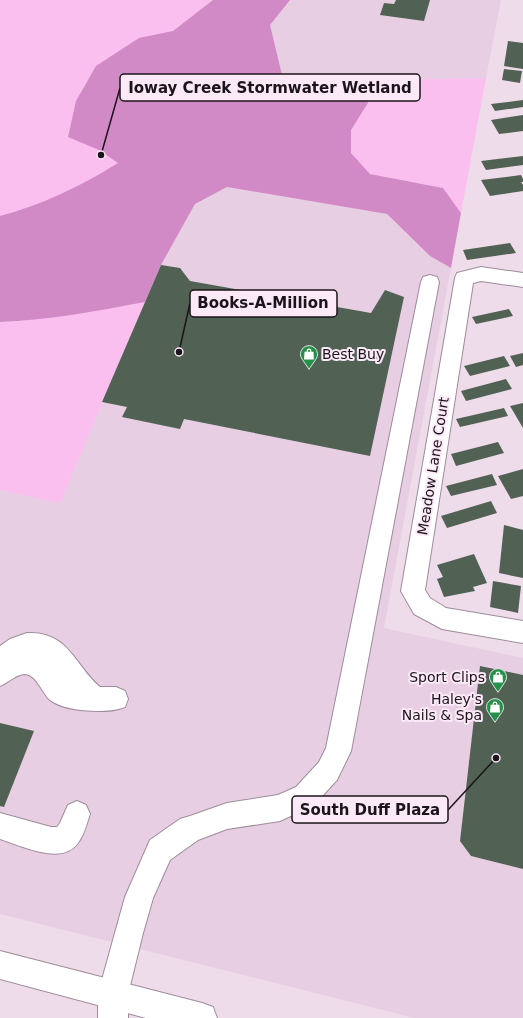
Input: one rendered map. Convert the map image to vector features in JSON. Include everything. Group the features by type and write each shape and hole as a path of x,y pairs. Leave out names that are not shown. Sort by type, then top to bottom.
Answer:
{"street":[{"name":"Meadow Lane Court","path":"523,280 481,274 464,278 413,591 422,606 442,618 523,632"},
{"path":"97,1018 113,1006 139,897 160,850 190,829 227,816 280,808 305,796 328,771 338,751 430,282"},
{"path":"0,663 9,652 22,644 38,643 54,650 66,664 85,692 104,698 69,696 60,692 34,664 21,662 5,669 0,674"},
{"path":"0,826 51,841 64,839 70,832 77,814"},
{"path":"0,966 113,1006 202,1018"}],"shaded area":[{"path":"0,0 266,0 141,302 145,302 60,503 0,490 0,322 26,321 0,310"},
{"path":"213,0 290,0 270,25 283,79 303,85 374,80 368,103 351,130 351,153 370,174 443,188 461,213 451,268 430,256 387,214 227,187 195,204 161,265 145,302 55,317 0,322 0,216 16,212 61,194 118,163 99,150 68,137 76,101 96,66 139,38 173,31"},
{"path":"290,0 501,0 486,78 374,80 303,85 283,79 269,25"},
{"path":"486,78 461,213 443,188 370,174 351,153 351,130 368,103 374,80"},
{"path":"227,187 387,214 430,256 451,268 384,628 523,658 523,1018 414,1018 0,914 0,490 60,502 161,265 195,204"}],"building":[{"path":"396,0 430,0 424,21 380,15 384,3 394,4"},
{"path":"508,41 523,43 523,69 504,66"},
{"path":"504,69 522,71 520,83 502,80"},
{"path":"523,100 523,107 495,111 491,104"},
{"path":"523,115 523,131 499,134 491,120"},
{"path":"523,156 523,165 486,170 481,161"},
{"path":"521,175 523,179 523,182 521,182 523,185 523,191 490,196 481,180"},
{"path":"510,243 516,253 467,260 463,250"},
{"path":"161,265 180,268 190,281 371,313 385,290 404,297 370,456 184,419 180,429 122,417 127,407 102,402"},
{"path":"509,309 513,316 476,324 472,317"},
{"path":"523,353 523,365 516,367 510,356"},
{"path":"504,356 510,366 470,376 464,366"},
{"path":"506,379 512,389 466,401 461,391"},
{"path":"523,403 523,428 510,406"},
{"path":"504,408 508,416 460,427 456,419"},
{"path":"498,442 504,453 456,466 451,454"},
{"path":"523,469 523,496 511,499 498,476"},
{"path":"492,474 497,485 451,496 446,486"},
{"path":"491,501 497,513 447,528 441,516"},
{"path":"504,525 523,530 523,578 499,573"},
{"path":"474,554 487,583 473,587 475,591 444,597 437,579 443,577 437,565"},
{"path":"493,581 521,586 518,613 490,607"},
{"path":"480,666 523,675 523,869 471,856 460,841"},
{"path":"0,723 34,731 4,807 0,806"}],"place":[{"name":"Ioway Creek Stormwater Wetland","path":"101,155"},
{"name":"Books-A-Million","path":"179,352"},
{"name":"Best Buy","path":"309,369"},
{"name":"Sport Clips","path":"498,692"},
{"name":"Haley's Nails & Spa","path":"495,722"},
{"name":"South Duff Plaza","path":"496,758"}]}
